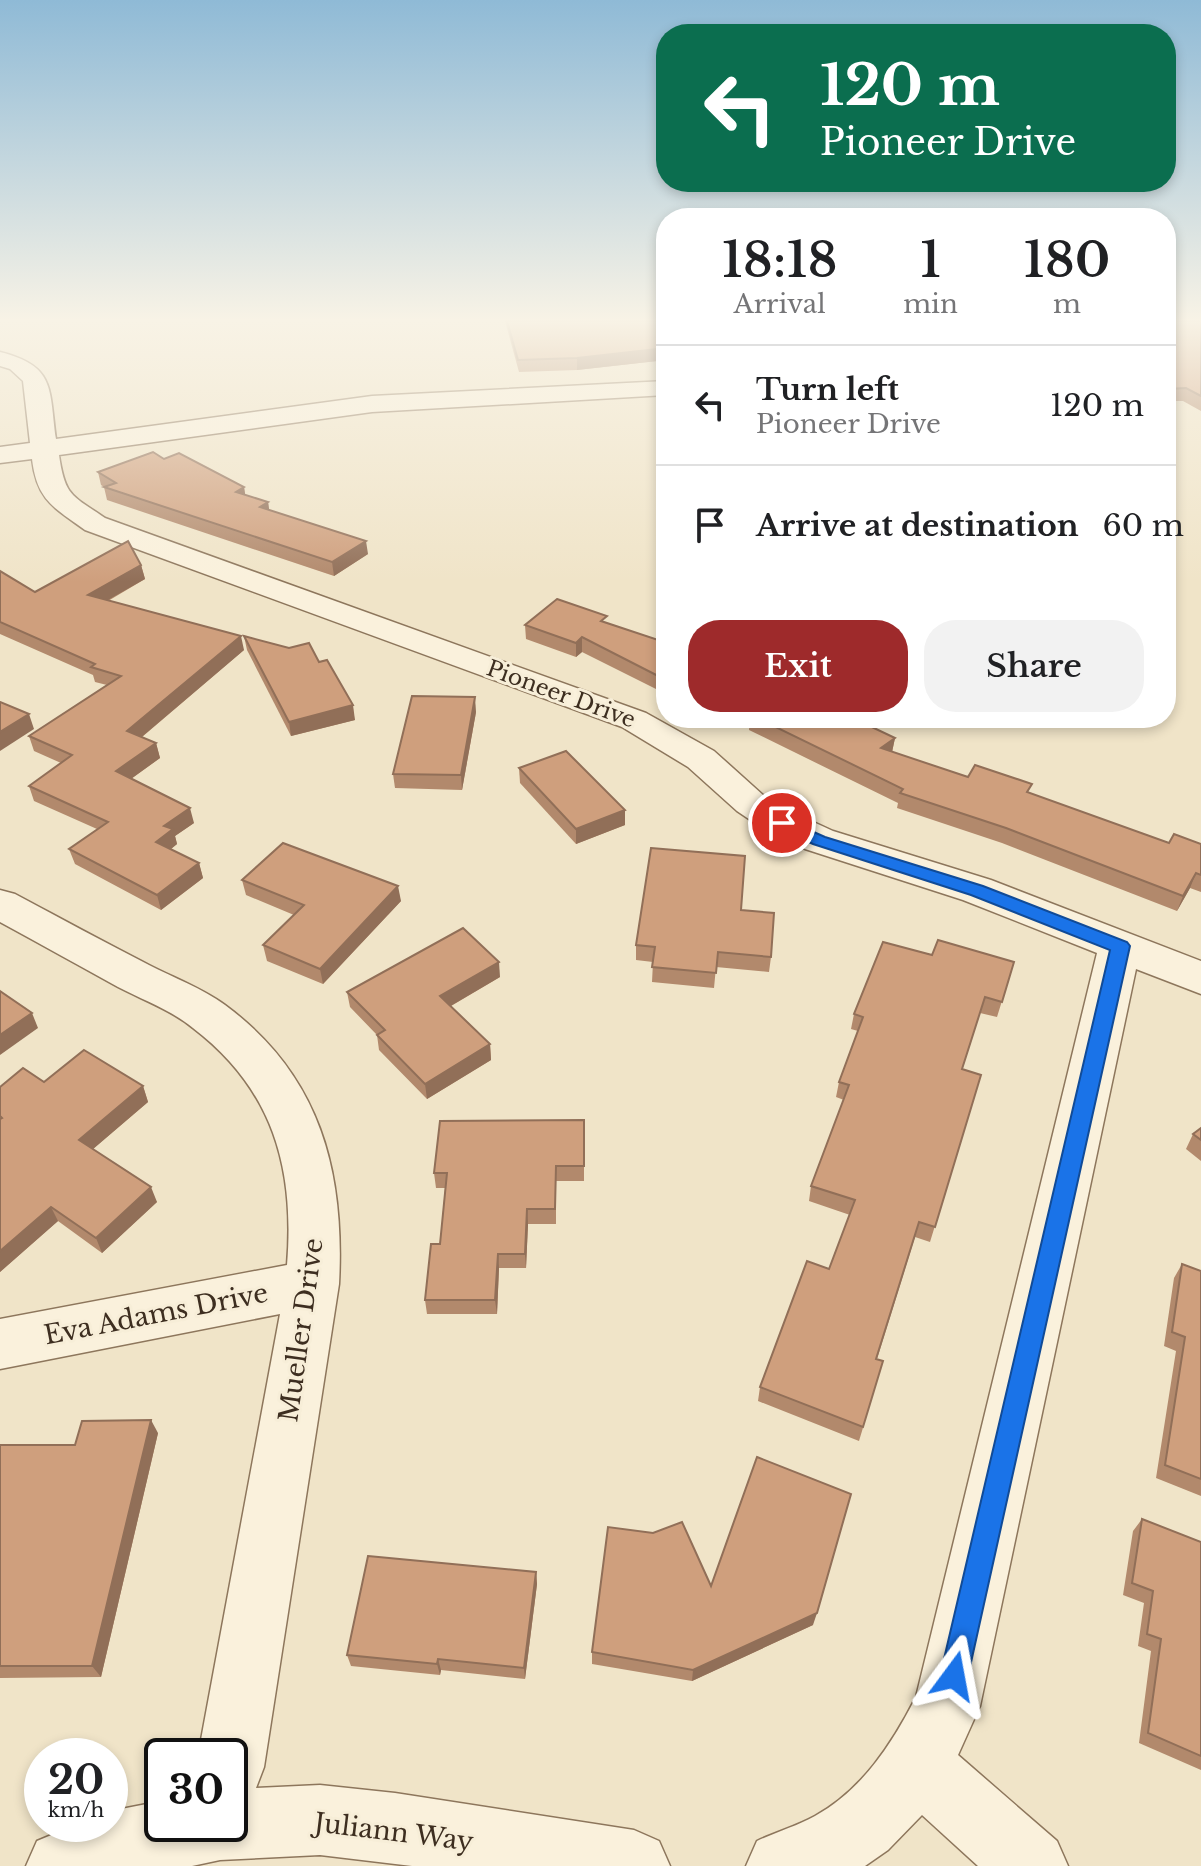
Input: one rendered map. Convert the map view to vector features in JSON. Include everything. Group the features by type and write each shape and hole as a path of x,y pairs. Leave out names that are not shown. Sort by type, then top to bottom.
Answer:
{"street":[{"name":"Pioneer Drive","path":"38,408 49,483 58,498 95,524 634,720 701,759 750,803 794,829 819,840 953,882 1201,978"},
{"path":"0,455 342,408"},
{"name":"Mueller Drive","path":"0,904 206,1014 241,1043 273,1080 299,1129 313,1183 316,1240 312,1284 235,1738"},
{"path":"782,1866 845,1838 895,1796 918,1766 947,1706 1120,946"},
{"name":"Eva Adams Drive","path":"0,1344 312,1284"},
{"path":"918,1766 1032,1866"},
{"name":"Juliann Way","path":"248,1823 320,1820 395,1828 634,1866"},
{"name":"Juliann Way","path":"62,1866 111,1847 144,1840"}],"building":[{"path":"153,452 164,459 179,453 244,487 236,492 268,502 260,507 366,541 332,562 104,487 116,483 98,472"},
{"path":"128,541 141,565 88,595 241,636 127,731 156,743 116,771 190,808 164,826 173,829 156,842 199,863 157,895 69,849 108,822 29,786 72,755 29,736 121,676 91,667 95,664 0,622 0,571 35,592"},
{"path":"557,599 607,616 601,621 656,639 656,675 582,637 576,643 525,625"},
{"path":"244,636 289,648 309,643 319,662 327,660 353,705 289,722"},
{"path":"412,696 475,697 461,775 393,774"},
{"path":"0,702 29,714 0,732"},
{"path":"778,728 874,728 895,738 881,748 968,777 975,765 1032,784 1027,792 1169,843 1174,834 1201,844 1201,875 1196,873 1183,896 1006,828 900,793 903,789"},
{"path":"566,751 625,810 576,829 519,768"},
{"path":"283,843 398,886 320,969 263,945 304,905 242,880"},
{"path":"651,848 745,856 741,910 774,913 771,957 718,952 716,973 652,967 655,947 636,945"},
{"path":"463,928 499,962 440,996 490,1044 425,1084 377,1035 385,1030 347,992"},
{"path":"938,940 1014,962 1002,1002 985,997 962,1069 981,1075 935,1227 919,1222 876,1359 883,1361 863,1427 760,1387 807,1261 829,1269 855,1200 811,1186 849,1085 839,1082 863,1017 854,1014 883,942 932,955"},
{"path":"0,991 32,1013 0,1035"},
{"path":"84,1050 143,1086 79,1140 151,1187 96,1238 51,1207 0,1251 0,1087 23,1068 44,1082"},
{"path":"584,1120 584,1166 556,1166 555,1209 527,1209 525,1254 498,1254 495,1300 425,1300 431,1244 440,1244 447,1173 434,1173 440,1121"},
{"path":"1201,1128 1201,1140 1193,1134"},
{"path":"1182,1264 1201,1271 1201,1479 1165,1465 1185,1337 1172,1332"},
{"path":"151,1420 92,1666 0,1666 0,1445 75,1445 82,1421"},
{"path":"757,1457 851,1494 817,1613 693,1670 592,1652 608,1527 653,1533 682,1522 711,1586"},
{"path":"1142,1519 1201,1542 1201,1756 1148,1733 1161,1639 1147,1634 1153,1591 1132,1583"},
{"path":"368,1556 536,1572 524,1668 438,1659 437,1664 347,1655"}],"route":[{"path":"782,823 819,840 977,890 1120,946 954,1676"}]}
